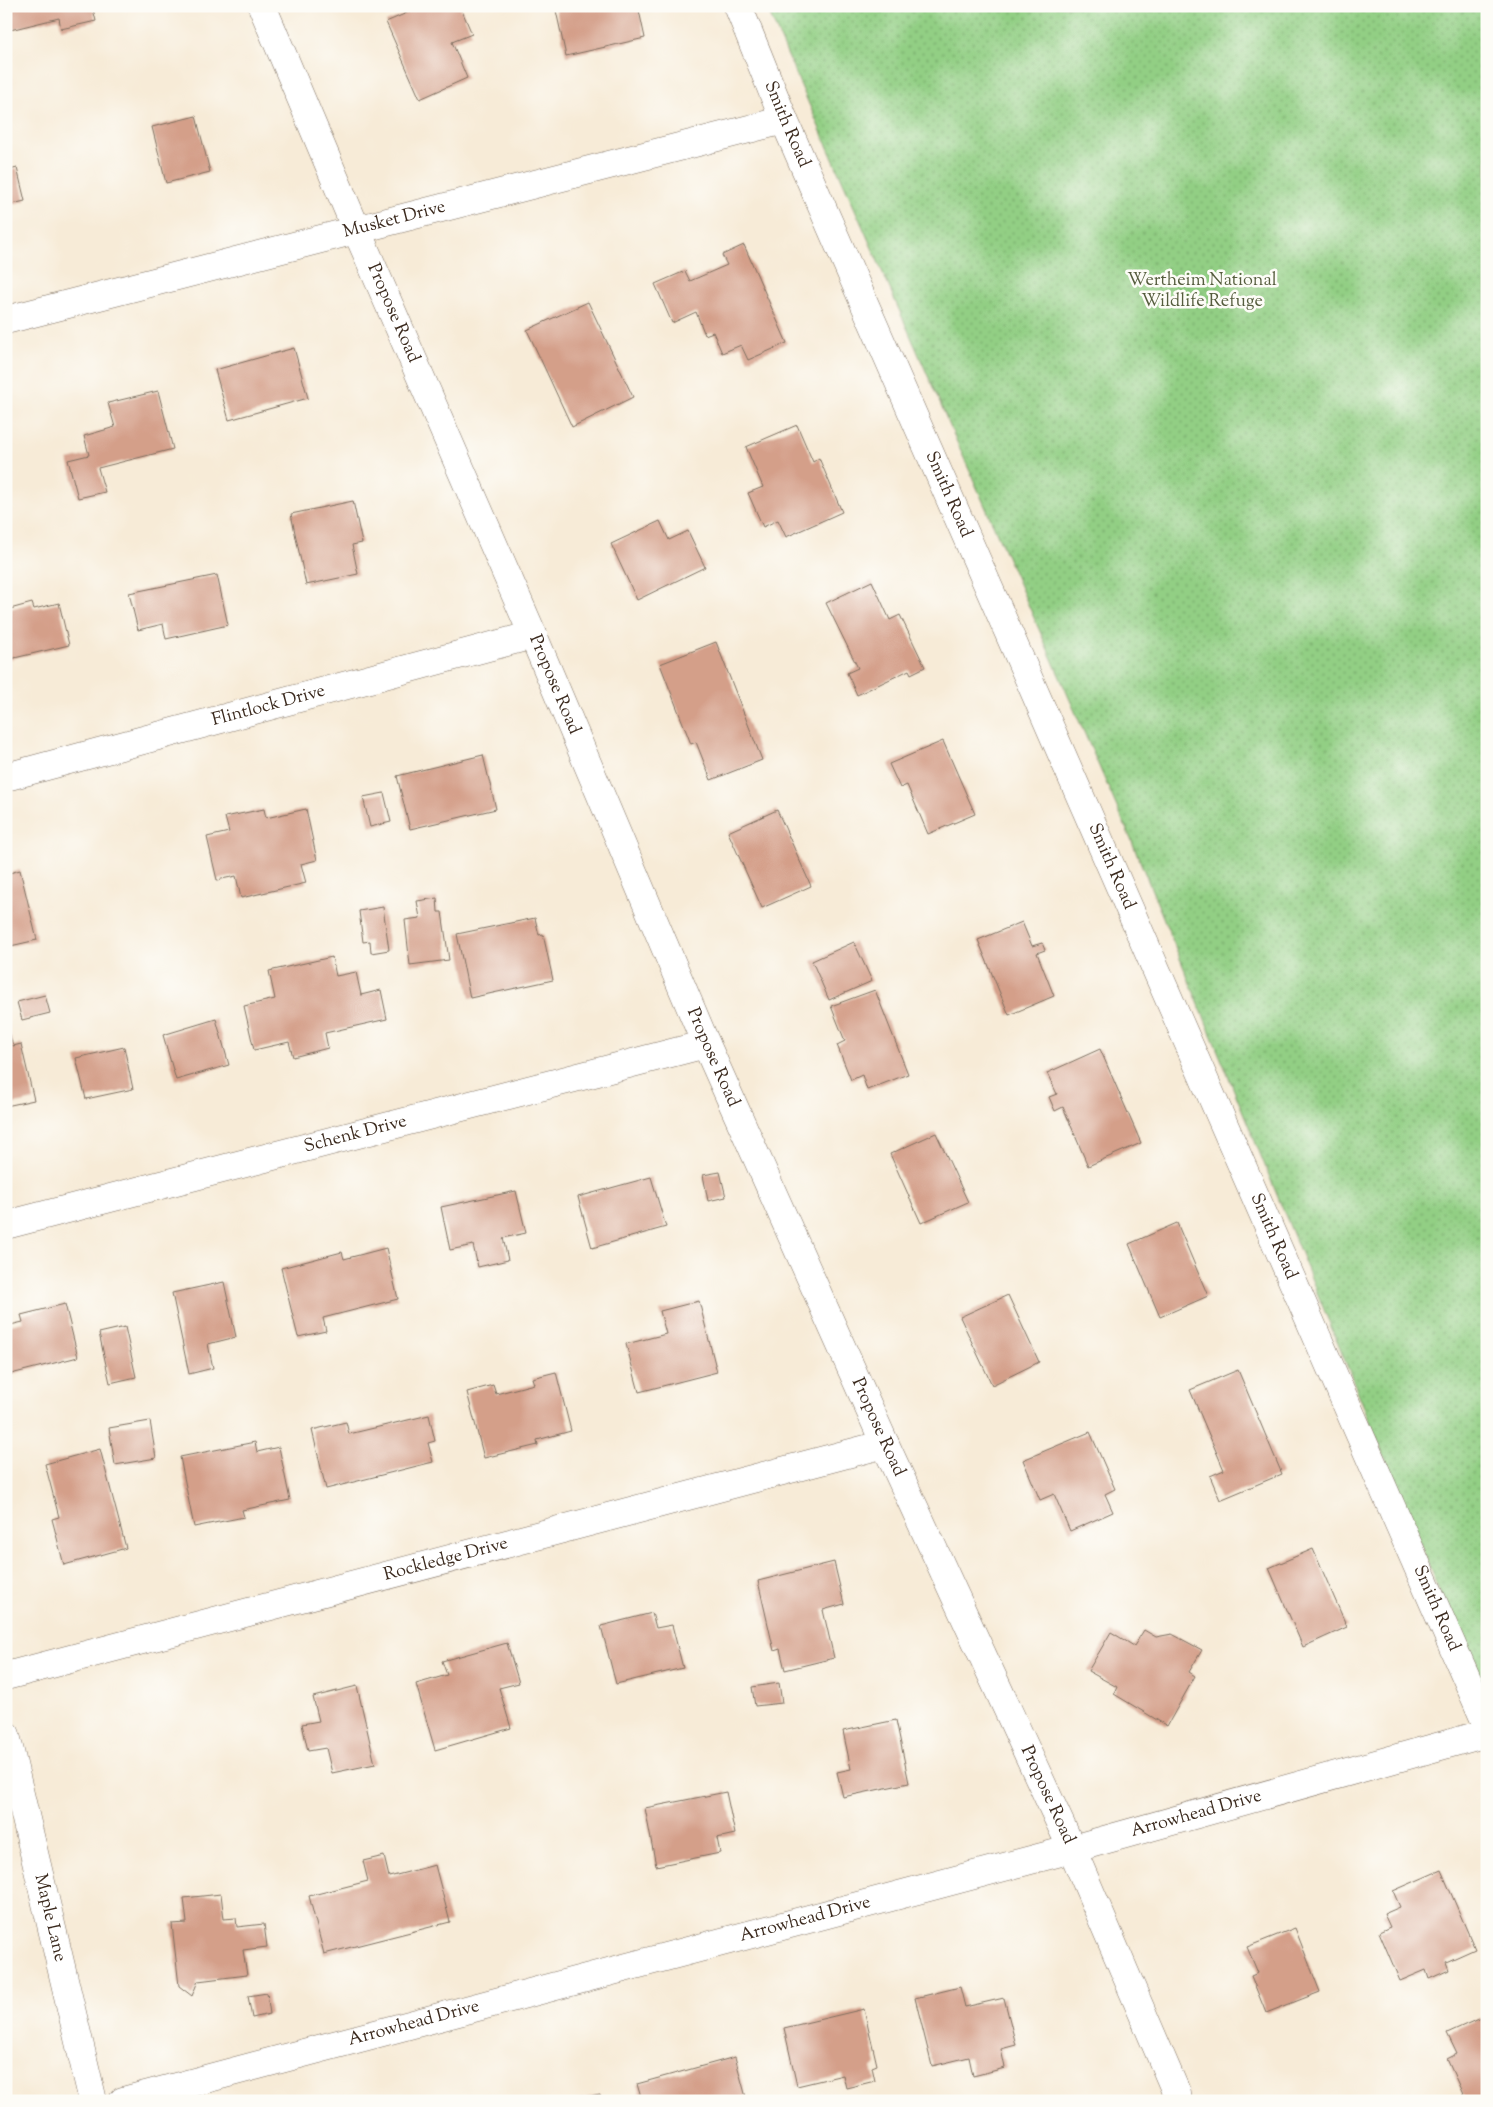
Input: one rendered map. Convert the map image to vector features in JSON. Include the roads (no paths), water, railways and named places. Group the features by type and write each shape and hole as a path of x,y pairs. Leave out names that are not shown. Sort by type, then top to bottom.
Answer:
{"street":[{"name":"Propose Road","path":"262,6 357,231 533,635 706,1044 885,1444 1072,1850 1177,2094 1178,2101"},
{"name":"Smith Road","path":"738,6 784,120 1487,1725"},
{"name":"Musket Drive","path":"6,320 784,120"},
{"name":"Flintlock Drive","path":"6,777 533,635"},
{"name":"Schenk Drive","path":"6,1225 706,1044"},
{"name":"Rockledge Drive","path":"6,1676 885,1444"},
{"name":"Arrowhead Drive","path":"123,2101 1072,1850 1487,1733"},
{"name":"Maple Lane","path":"6,1735 93,2101"}],"park label":[{"name":"Wertheim National Wildlife Refuge","path":"1202,291"}]}
